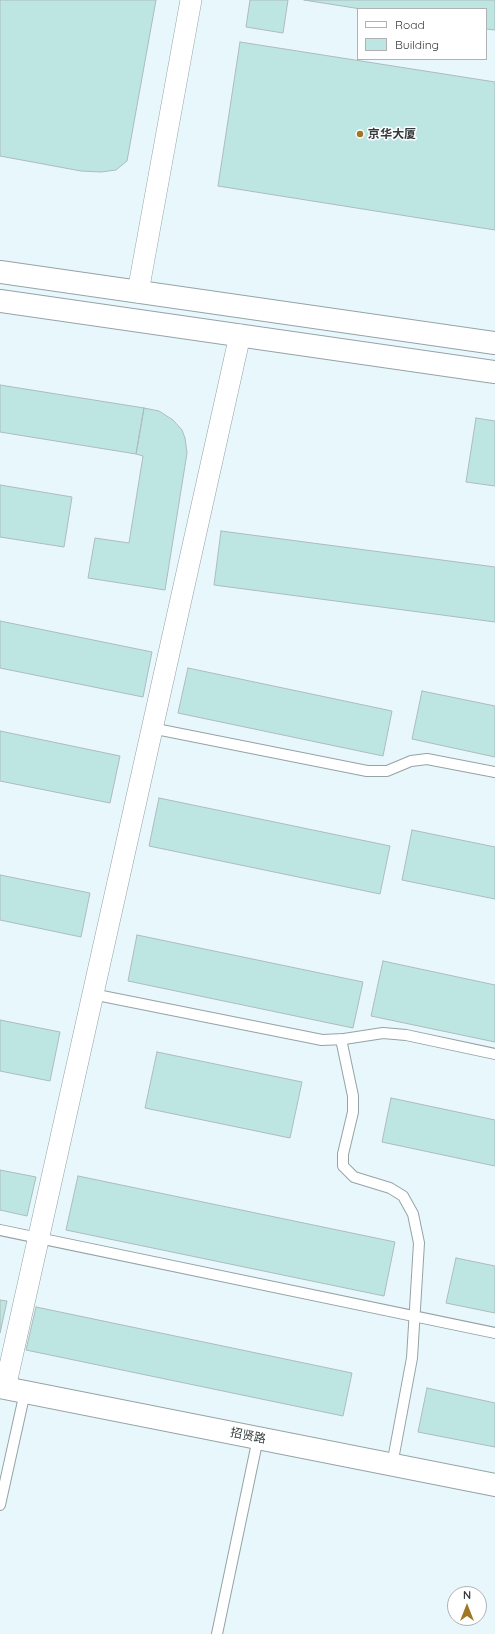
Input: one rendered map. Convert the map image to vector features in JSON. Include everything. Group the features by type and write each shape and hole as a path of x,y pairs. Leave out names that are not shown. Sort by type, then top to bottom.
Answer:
{"main road":[{"path":"0,272 495,343"},
{"path":"0,301 495,372"},
{"name":"招贤路","path":"10,1389 495,1485"}],"street":[{"path":"138,292 191,0"},
{"path":"10,1389 38,1237 240,335"}],"lane":[{"path":"151,728 367,771 387,771 411,761 427,759 495,772"},
{"path":"92,994 322,1040 341,1040 382,1032 406,1035 495,1054"},
{"path":"341,1040 353,1096 352,1112 343,1154 343,1166 354,1177 390,1188 403,1196 413,1214 419,1243 412,1358 392,1465"},
{"path":"0,1230 495,1333"},
{"path":"0,1505 10,1389"},
{"path":"217,1634 258,1438"}],"building":[{"path":"0,0 156,0 127,161 116,170 101,172 81,171 0,156"},
{"path":"250,0 288,0 283,33 246,27"},
{"path":"304,0 495,0 495,30 487,29 487,8 357,8"},
{"name":"京华大厦","path":"240,42 495,82 495,230 218,186"},
{"path":"0,385 144,408 136,454 0,432"},
{"path":"144,408 159,411 173,420 182,430 185,438 187,453 165,590 88,578 95,538 129,543 143,456 136,454"},
{"path":"476,418 495,421 495,486 466,482"},
{"path":"0,485 72,497 64,547 0,537"},
{"path":"221,531 495,567 495,622 214,585"},
{"path":"0,621 152,652 143,697 0,668"},
{"path":"188,668 392,711 383,756 178,713"},
{"path":"422,691 495,706 495,757 412,739"},
{"path":"0,731 120,756 110,803 0,781"},
{"path":"159,798 390,846 380,894 149,846"},
{"path":"412,830 495,847 495,899 402,880"},
{"path":"0,875 90,893 81,937 0,920"},
{"path":"137,935 363,982 353,1028 128,981"},
{"path":"383,961 495,985 495,1042 371,1016"},
{"path":"0,1020 60,1032 50,1081 0,1071"},
{"path":"157,1052 302,1082 290,1138 145,1108"},
{"path":"391,1098 495,1120 495,1166 382,1142"},
{"path":"0,1170 36,1177 27,1216 0,1210"},
{"path":"78,1176 395,1242 384,1296 66,1230"},
{"path":"456,1258 495,1266 495,1313 446,1303"},
{"path":"0,1300 7,1301 0,1333"},
{"path":"36,1307 352,1373 343,1416 26,1350"},
{"path":"427,1388 495,1403 495,1447 418,1432"}],"place":[{"name":"京华大厦","path":"360,134"}]}
